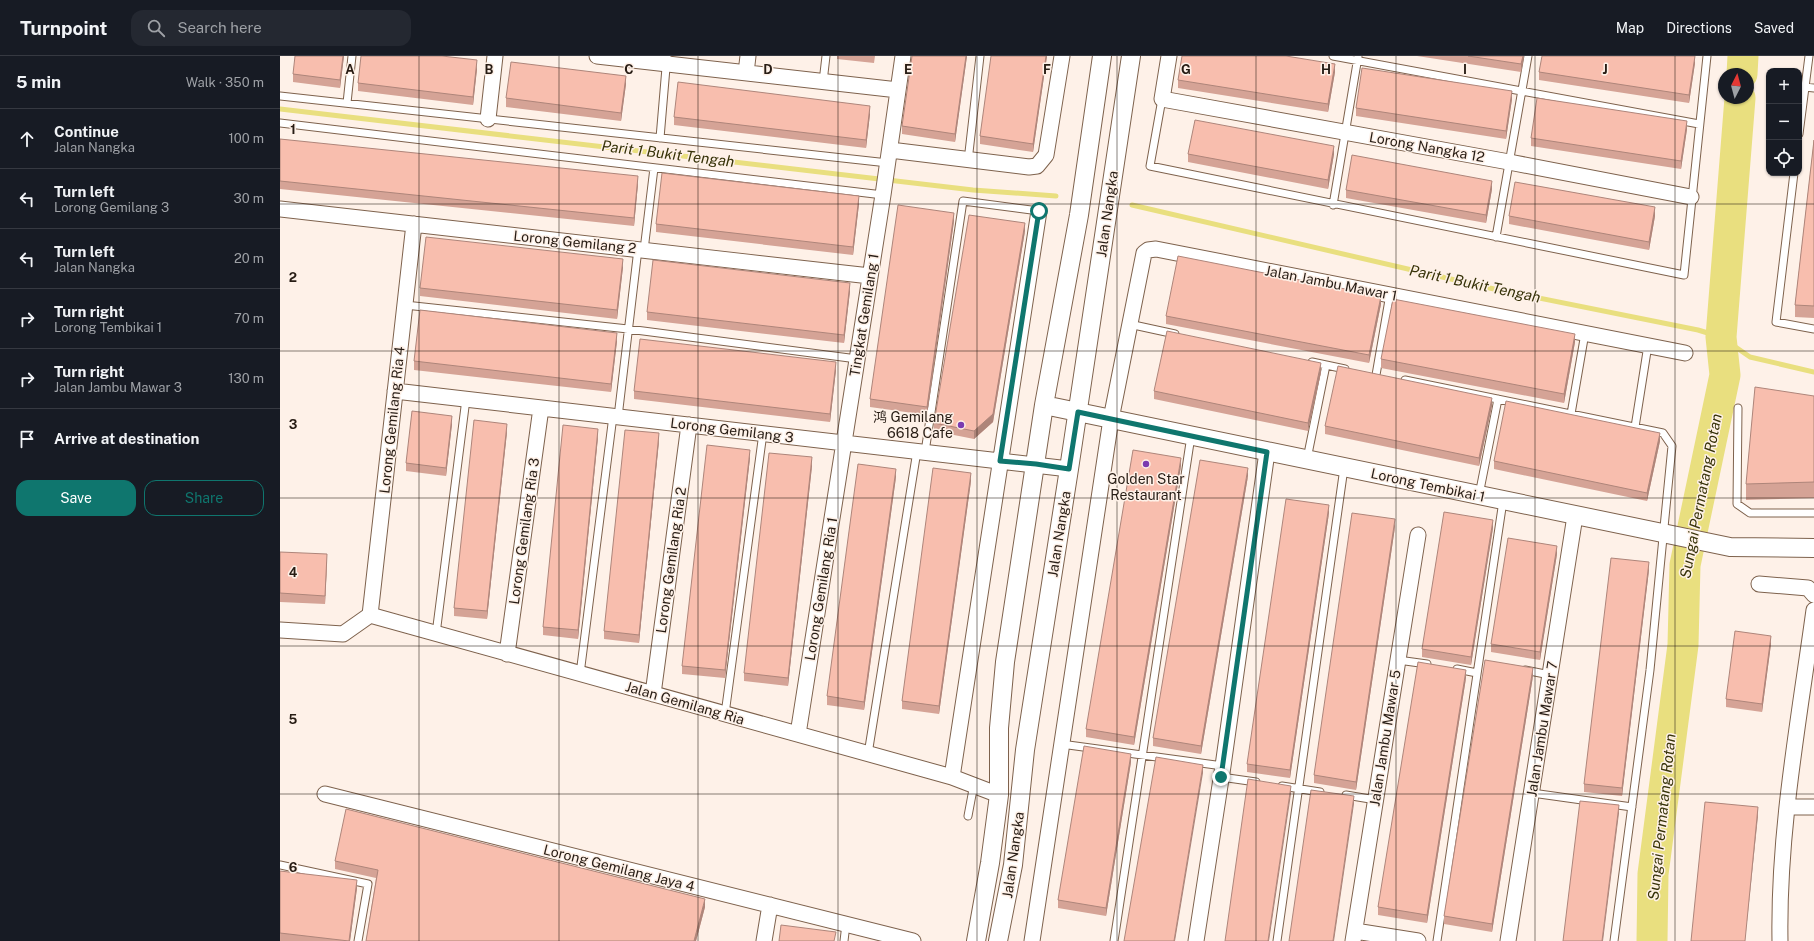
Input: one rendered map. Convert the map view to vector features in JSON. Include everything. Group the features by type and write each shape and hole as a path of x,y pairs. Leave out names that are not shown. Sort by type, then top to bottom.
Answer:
{"street":[{"path":"488,119 495,56"},
{"path":"597,56 667,60 746,73 898,90"},
{"path":"746,73 748,56"},
{"name":"Tingkat Gemilang 1","path":"844,443 884,191 903,56"},
{"path":"888,160 968,161 1029,168 1037,166 1042,162 1048,147 1062,56"},
{"name":"Jalan Nangka","path":"976,941 990,863 999,795 999,728 1005,662 1044,406 1079,214 1102,56"},
{"name":"Jalan Nangka","path":"998,941 1013,865 1025,750 1078,412 1131,56"},
{"path":"1162,99 1170,56"},
{"name":"Lorong Nangka 12","path":"1162,99 1509,162 1691,197"},
{"name":"Lorong Gemilang 2","path":"280,209 870,276"},
{"path":"952,777 1039,211"},
{"name":"Lorong Gemilang Ria 4","path":"370,615 414,224"},
{"name":"Jalan Jambu Mawar 1","path":"1032,941 1111,419 1141,258 1148,250 1156,249 1685,353"},
{"name":"Lorong Gemilang 3","path":"395,391 1069,469"},
{"name":"Lorong Tembikai 1","path":"1044,406 1730,547 1814,548"},
{"name":"Lorong Gemilang Ria 3","path":"508,654 541,408"},
{"name":"Lorong Gemilang Ria 2","path":"653,694 689,425"},
{"name":"Lorong Gemilang Ria 1","path":"798,734 844,443"},
{"path":"1196,941 1222,772 1267,452"},
{"name":"Jalan Jambu Mawar 7","path":"1508,941 1575,516"},
{"name":"Jalan Jambu Mawar 5","path":"1354,936 1418,534"},
{"path":"1759,584 1808,588 1814,595"},
{"path":"1780,941 1779,914 1788,807 1814,610"},
{"path":"280,630 343,634 370,615"},
{"name":"Jalan Gemilang Ria","path":"370,615 952,777 974,784 999,795"},
{"name":"Lorong Gemilang Jaya 4","path":"325,794 914,941"},
{"path":"1788,807 1814,807"},
{"path":"764,941 770,905"},
{"path":"1354,936 1418,941"}],"lane":[{"path":"346,103 352,56"},
{"path":"823,82 826,56"},
{"path":"968,161 980,56"},
{"path":"1333,56 1358,58 1699,124"},
{"path":"1496,237 1528,56"},
{"path":"1162,99 1150,166 1684,276 1691,197 1707,56"},
{"path":"1802,110 1808,56"},
{"path":"1333,204 1358,58"},
{"path":"660,138 667,60"},
{"path":"1805,87 1814,88"},
{"path":"280,96 660,138 888,160"},
{"path":"280,123 654,168 884,191"},
{"path":"580,674 628,329 654,168"},
{"path":"1794,176 1776,322 1814,329"},
{"path":"868,754 963,201 1039,211"},
{"path":"1384,376 1372,374 1390,294"},
{"path":"405,305 628,329 857,359"},
{"path":"1129,324 1182,335"},
{"path":"1571,414 1585,333"},
{"path":"1635,427 1648,345"},
{"path":"1303,360 1355,370"},
{"path":"1307,460 1326,365"},
{"path":"1399,379 1663,433 1672,446 1669,535 1614,941"},
{"path":"436,634 466,399"},
{"path":"1479,496 1498,399"},
{"path":"1738,408 1737,504 1750,513 1814,513"},
{"path":"725,714 763,433"},
{"path":"1114,941 1191,436"},
{"path":"1276,941 1344,468"},
{"path":"1437,941 1477,673 1482,662 1503,501"},
{"path":"1398,660 1434,666"},
{"path":"1448,668 1477,673"},
{"path":"1515,668 1550,675"},
{"path":"1061,744 1143,755 1222,772 1260,783"},
{"path":"968,816 974,784"},
{"path":"1276,785 1376,800"},
{"path":"1532,793 1632,807"},
{"path":"280,865 368,884 358,941"},
{"path":"844,941 846,924"}],"building":[{"path":"295,56 343,56 340,80 293,74"},
{"path":"361,56 442,56 477,60 473,97 358,83"},
{"path":"912,56 966,56 955,134 902,126"},
{"path":"991,56 1046,56 1033,144 980,136"},
{"path":"1182,56 1286,56 1335,64 1328,104 1178,80"},
{"path":"1468,56 1523,56 1521,64"},
{"path":"1542,56 1695,56 1689,95 1539,72"},
{"path":"511,62 626,76 621,113 506,98"},
{"path":"1362,68 1512,91 1506,131 1356,108"},
{"path":"678,82 870,106 866,140 674,117"},
{"path":"1537,98 1687,121 1681,161 1531,138"},
{"path":"1195,120 1334,146 1328,180 1188,154"},
{"path":"280,139 638,176 634,218 280,181"},
{"path":"1814,140 1814,306 1795,305"},
{"path":"1352,155 1492,181 1486,215 1346,190"},
{"path":"662,173 859,196 853,247 656,224"},
{"path":"1515,182 1655,207 1649,242 1509,216"},
{"path":"898,205 954,213 927,407 870,399"},
{"path":"969,215 1025,223 993,414 974,431 934,423"},
{"path":"426,237 623,259 617,310 420,288"},
{"path":"1178,256 1381,296 1369,355 1166,316"},
{"path":"653,260 850,283 844,335 647,312"},
{"path":"1393,299 1575,334 1564,394 1381,359"},
{"path":"420,310 617,333 611,384 414,361"},
{"path":"1167,331 1321,363 1308,423 1154,391"},
{"path":"640,339 836,362 830,414 634,391"},
{"path":"1338,366 1492,398 1479,458 1325,426"},
{"path":"1755,387 1814,396 1814,482 1746,484"},
{"path":"1506,401 1660,433 1647,493 1494,461"},
{"path":"412,411 452,416 446,468 406,463"},
{"path":"474,420 507,424 487,611 454,608"},
{"path":"563,425 598,429 578,630 543,627"},
{"path":"625,430 659,433 639,635 604,631"},
{"path":"707,445 750,450 725,670 682,666"},
{"path":"1133,450 1181,458 1134,737 1086,729"},
{"path":"769,453 812,457 788,678 744,673"},
{"path":"1200,460 1248,468 1201,746 1153,738"},
{"path":"858,464 896,469 864,702 827,696"},
{"path":"933,468 971,473 939,706 902,701"},
{"path":"1286,499 1329,505 1290,770 1247,764"},
{"path":"1444,512 1493,520 1471,657 1422,649"},
{"path":"1352,513 1395,519 1356,782 1314,775"},
{"path":"1508,538 1557,546 1540,652 1491,644"},
{"path":"280,552 327,554 325,596 280,593"},
{"path":"1611,558 1649,562 1622,788 1584,784"},
{"path":"1735,631 1771,636 1762,704 1726,699"},
{"path":"1485,660 1533,668 1492,924 1444,916"},
{"path":"1418,662 1466,670 1427,915 1378,907"},
{"path":"1084,746 1131,754 1106,908 1058,900"},
{"path":"1156,757 1203,765 1174,941 1124,941"},
{"path":"1248,779 1291,786 1268,941 1225,941"},
{"path":"1311,790 1354,796 1333,941 1289,941"},
{"path":"1580,801 1619,805 1602,941 1563,941"},
{"path":"1705,802 1758,807 1745,941 1691,941"},
{"path":"346,809 705,899 694,941 366,941 378,870 335,861"},
{"path":"280,871 357,880 349,941 280,933"},
{"path":"781,925 836,932 834,941 779,941"}],"waterway":[{"name":"Sungai Permatang Rotan","path":"1742,68 1743,56"},
{"name":"Sungai Permatang Rotan","path":"1652,941 1653,874 1683,645 1685,565 1725,375 1721,337 1740,104"},
{"name":"Parit 1 Bukit Tengah","path":"280,109 973,190 1056,196"},
{"name":"Parit 1 Bukit Tengah","path":"1132,205 1494,289 1698,330 1721,337 1750,357 1814,372"}],"place":[{"name":"鸿 Gemilang 6618 Cafe","path":"961,425"},
{"name":"Golden Star Restaurant","path":"1146,464"}],"route":[{"path":"1039,211 1000,461 1069,469 1078,412 1267,452 1221,777"}]}
